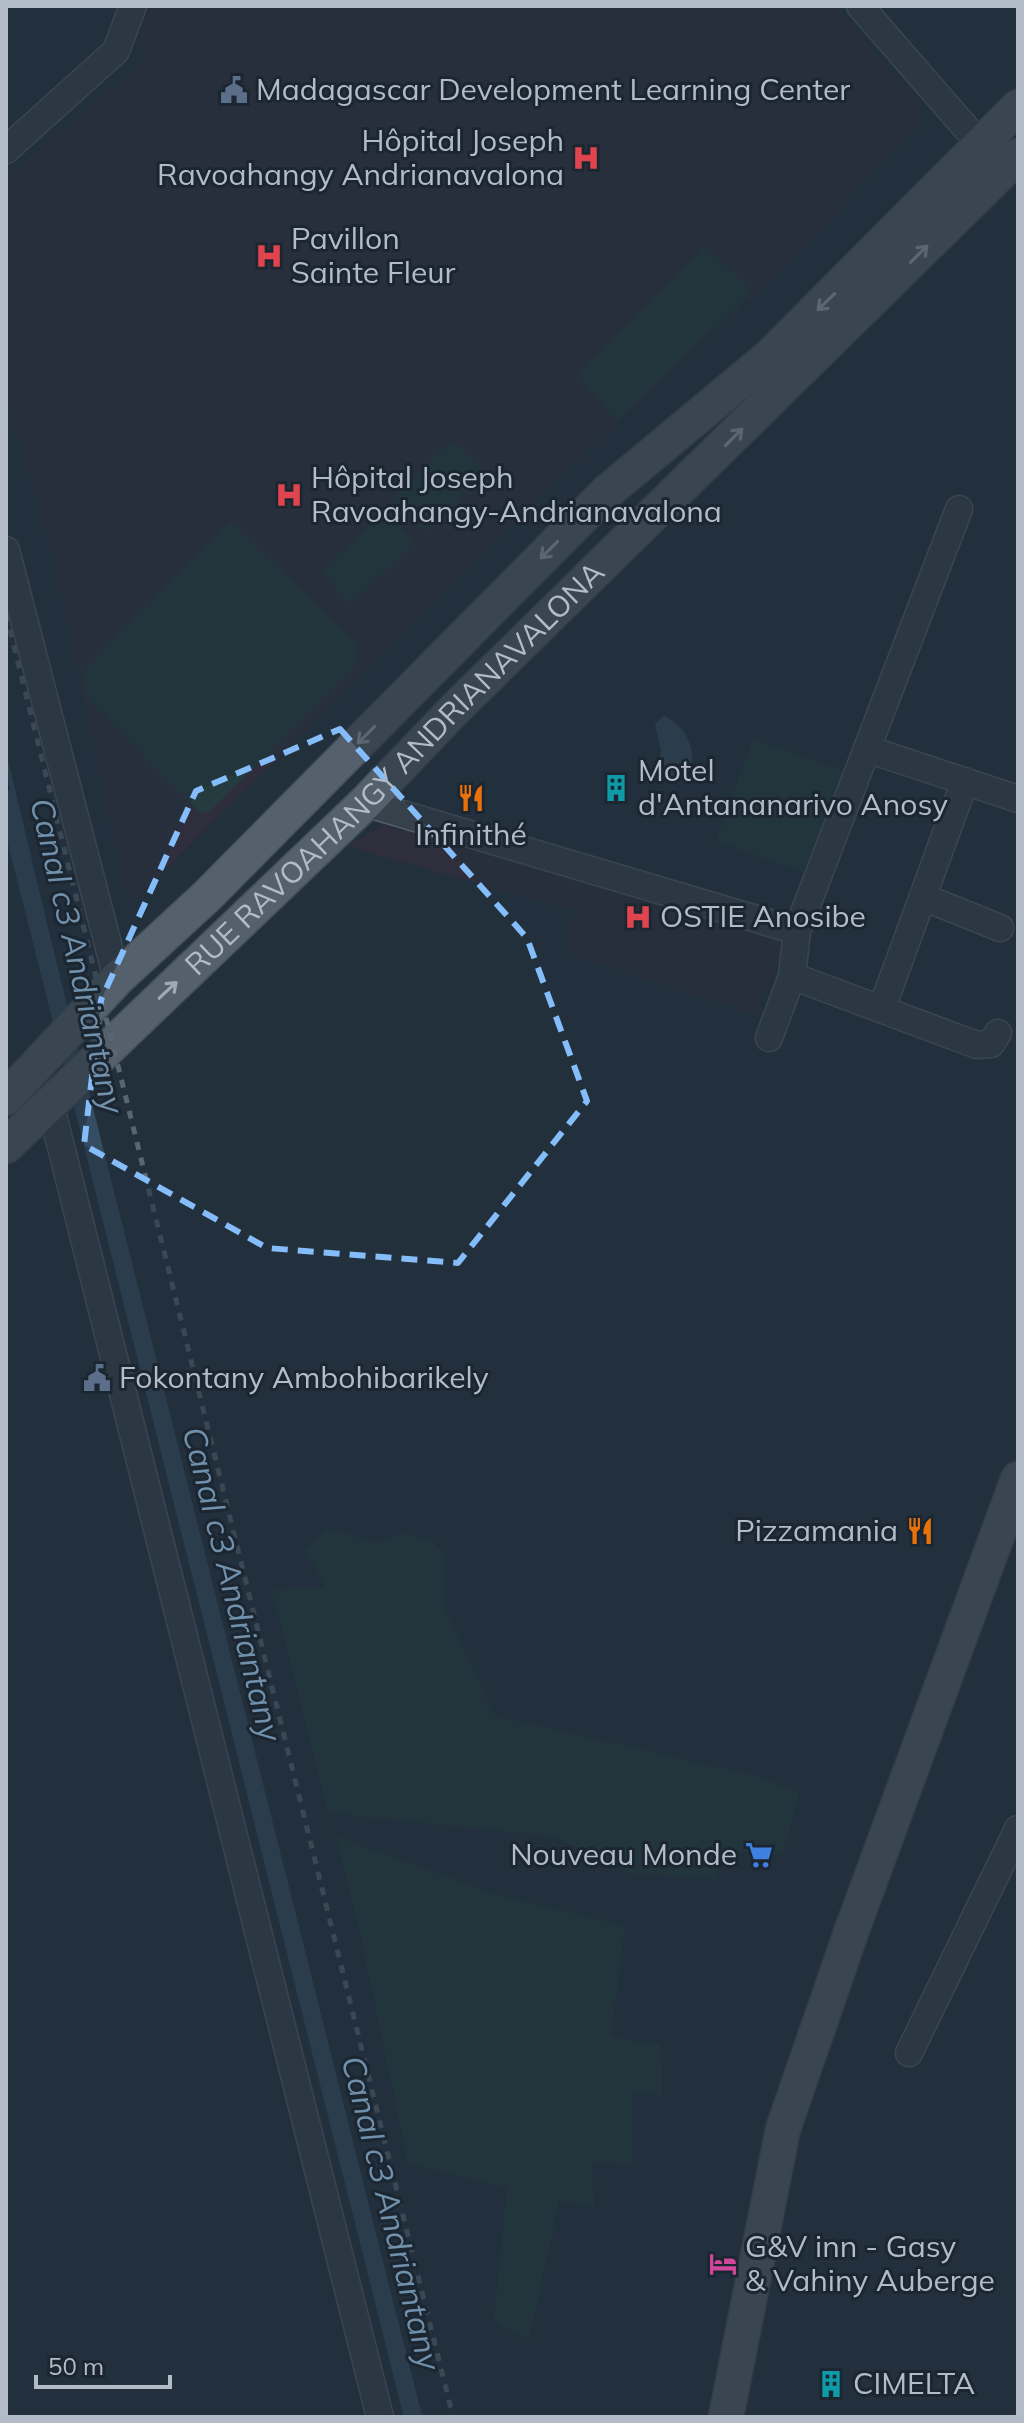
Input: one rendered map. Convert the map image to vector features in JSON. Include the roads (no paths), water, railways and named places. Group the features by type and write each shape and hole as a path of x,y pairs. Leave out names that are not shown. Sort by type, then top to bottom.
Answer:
{"main road":[{"name":"RUE RAVOAHANGY ANDRIANAVALONA","path":"6,1098 117,979 207,896 607,492 769,357 1018,107"},
{"name":"RUE RAVOAHANGY ANDRIANAVALONA","path":"6,1146 51,1107 111,1044 365,803 455,709 1011,163"},
{"path":"726,2417 783,2129 853,1927 1018,1479"},
{"path":"746,2417 806,2126 1018,1537"}],"street":[{"path":"6,150 116,51 133,6"},
{"path":"860,6 979,145 1011,163"},
{"path":"769,1038 792,976 797,931 959,509"},
{"path":"6,550 117,979"},
{"path":"867,749 1018,799"},
{"path":"882,1008 965,781"},
{"path":"365,803 797,931"},
{"path":"923,897 1000,928"},
{"path":"792,976 977,1045 991,1044 998,1033"},
{"path":"51,1107 380,2417"},
{"path":"909,2053 1018,1829"}],"waterway":[{"name":"Canal c3 Andriantany","path":"6,762 66,1014"},
{"path":"6,799 413,2417"},
{"name":"Canal c3 Andriantany","path":"84,1090 418,2417"}],"railway":[{"path":"6,614 453,2417"}],"place":[{"name":"Madagascar Development Learning Center","path":"234,90"},
{"name":"Hôpital Joseph Ravoahangy Andrianavalona","path":"586,158"},
{"name":"Pavillon Sainte Fleur","path":"269,256"},
{"name":"Hôpital Joseph Ravoahangy-Andrianavalona","path":"289,495"},
{"name":"Motel d'Antananarivo Anosy","path":"616,788"},
{"name":"Infinithé","path":"471,798"},
{"name":"OSTIE Anosibe","path":"638,917"},
{"name":"Fokontany Ambohibarikely","path":"97,1378"},
{"name":"Pizzamania","path":"920,1531"},
{"name":"Nouveau Monde","path":"759,1855"},
{"name":"G&V inn - Gasy & Vahiny Auberge","path":"723,2264"},
{"name":"CIMELTA","path":"831,2384"}]}
